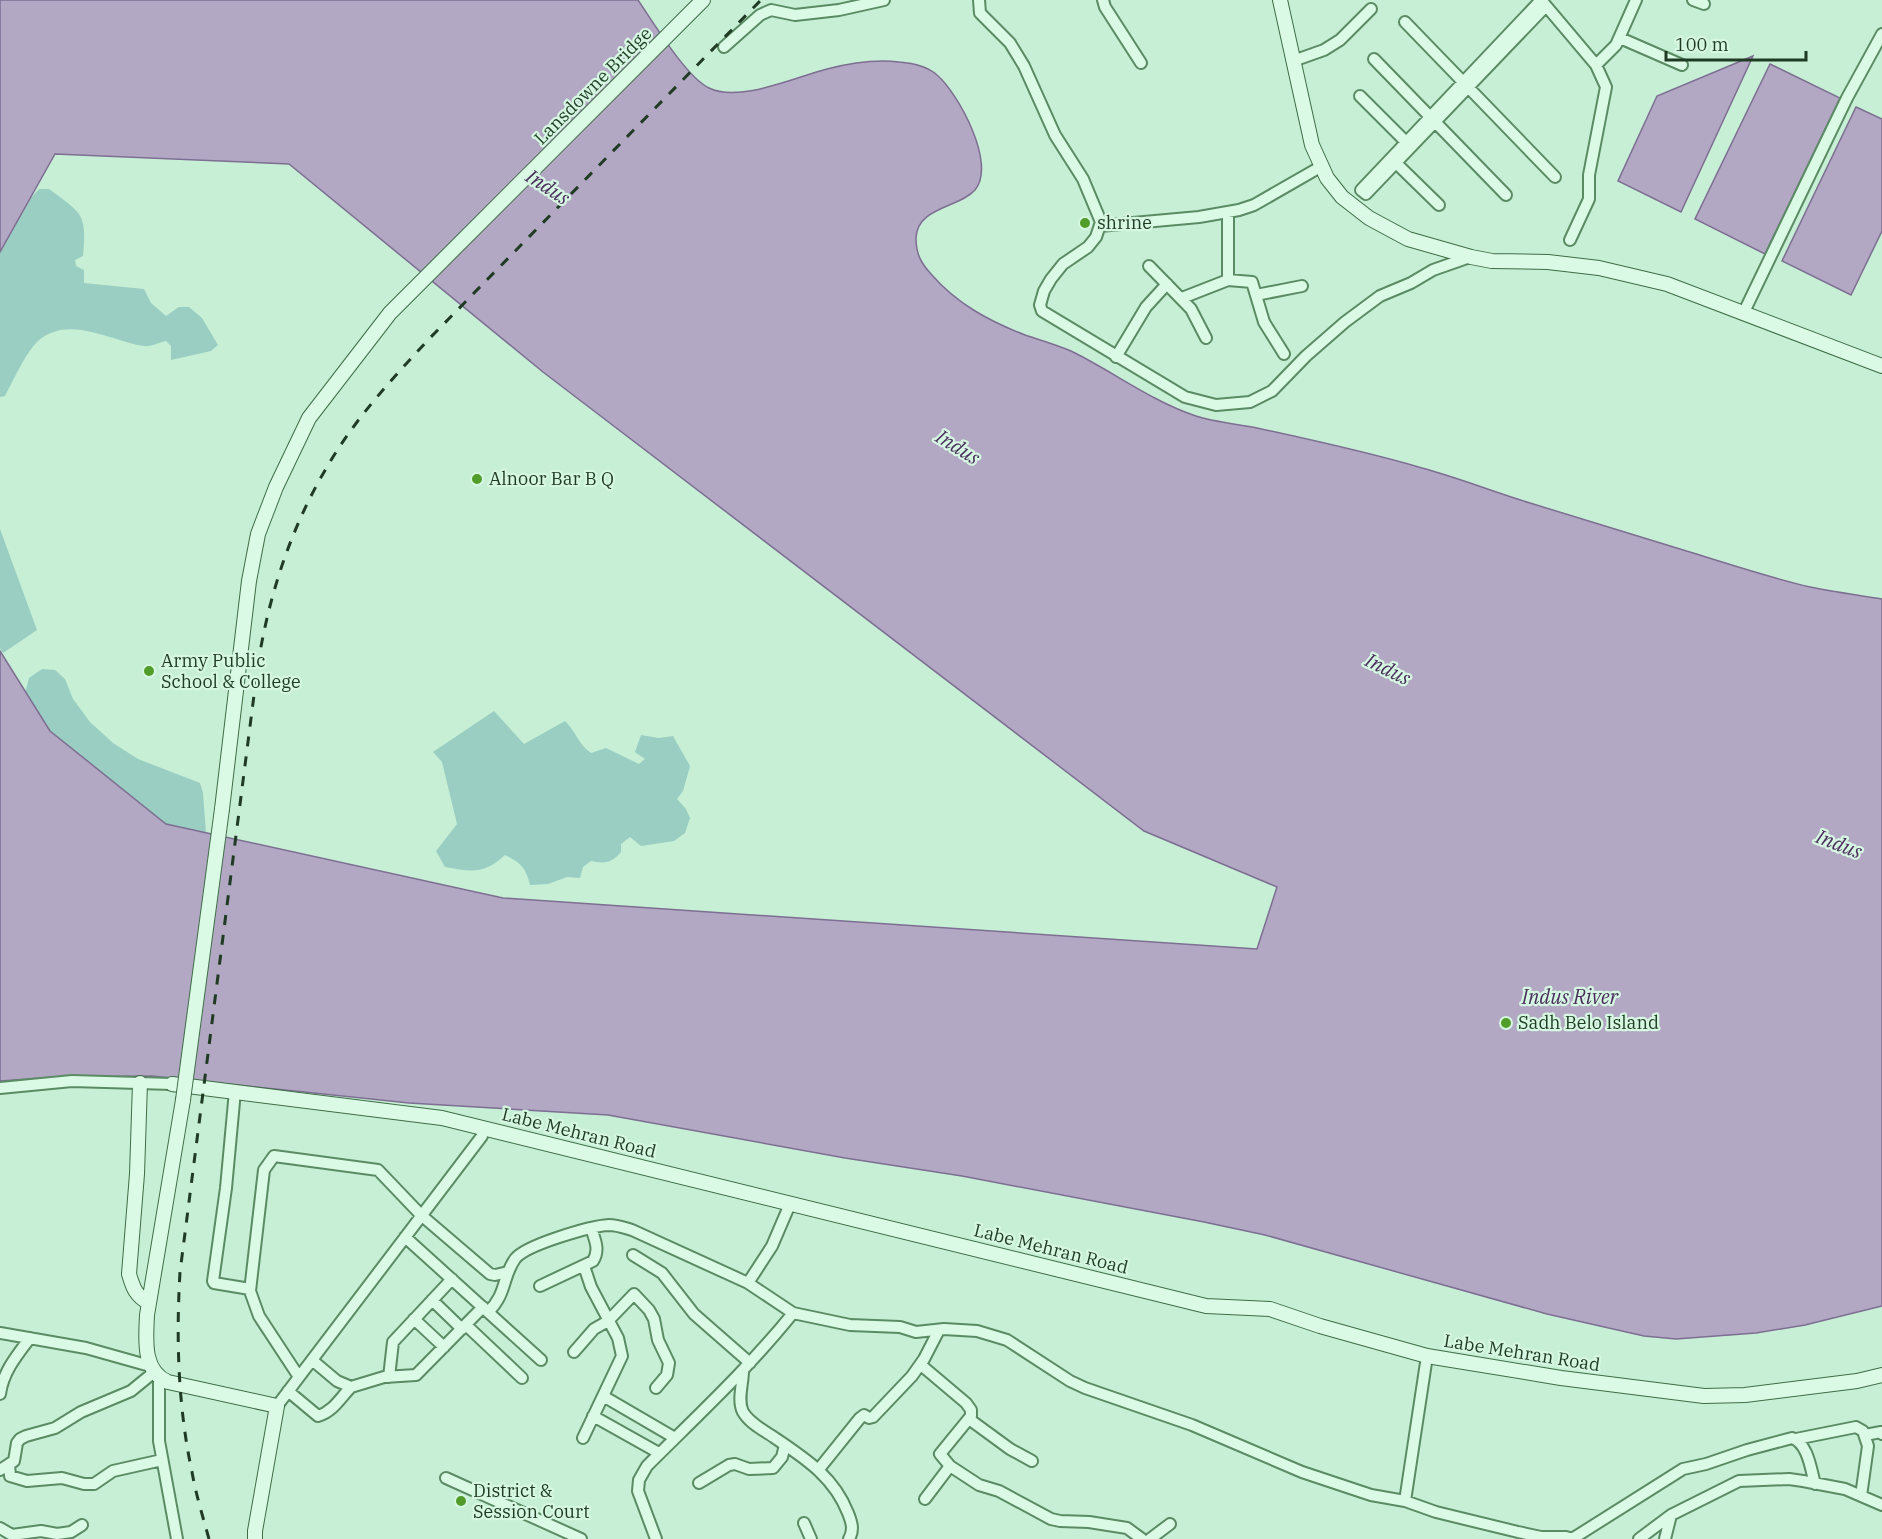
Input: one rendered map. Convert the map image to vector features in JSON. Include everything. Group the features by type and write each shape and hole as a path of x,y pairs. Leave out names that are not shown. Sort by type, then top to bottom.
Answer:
{"main road":[{"path":"1280,0 1312,145 1327,178 1342,197 1369,218 1408,239 1471,257 1492,261 1548,262 1599,268 1667,285 1882,366"},
{"name":"Lansdowne Bridge","path":"154,1372 147,1336 149,1303 183,1100 222,809 249,581 258,534 276,486 309,418 390,314 698,5"},
{"path":"140,1083 137,1174 129,1275 134,1290 140,1298 149,1303"},
{"name":"Labe Mehran Road","path":"172,1084 442,1118 1206,1306 1270,1309 1320,1326 1427,1356 1561,1378 1704,1396 1745,1395 1857,1381 1882,1375"},
{"path":"154,1372 168,1382 277,1406 255,1539"}],"street":[{"path":"724,47 760,15 771,10 795,15 839,10 884,0"},
{"path":"979,0 980,13 1010,43 1024,66 1055,135 1083,179 1101,222 1096,237 1088,247 1063,264 1051,279 1040,305 1042,311 1185,398 1216,405 1250,402 1272,391 1314,349 1380,296 1411,283 1433,270 1471,257"},
{"path":"1103,0 1105,7 1141,63"},
{"path":"1596,65 1616,45 1636,0"},
{"path":"1693,0 1704,4"},
{"path":"1409,145 1396,163 1366,194 1361,190 1409,145 1543,2 1596,65 1606,87 1589,175 1589,199 1570,240"},
{"path":"1293,61 1332,45 1371,9"},
{"path":"1405,22 1555,177"},
{"path":"1743,314 1847,99 1882,34"},
{"path":"1620,38 1682,65"},
{"path":"1374,59 1506,195"},
{"path":"1360,96 1409,145"},
{"path":"1396,163 1439,205"},
{"path":"1100,226 1199,217 1254,205 1322,166"},
{"path":"1228,212 1228,280"},
{"path":"1149,267 1182,298 1195,315 1206,338"},
{"path":"1182,298 1228,280 1252,282 1264,322 1284,354"},
{"path":"1116,357 1146,307 1167,284"},
{"path":"1256,296 1302,286"},
{"path":"0,1088 72,1081 172,1084"},
{"path":"235,1091 226,1188 213,1281 250,1289"},
{"path":"277,1406 482,1136"},
{"path":"299,1377 259,1316 253,1304 250,1289 264,1170 274,1156 378,1170 421,1215 490,1274 508,1272"},
{"path":"748,1283 772,1246 790,1204"},
{"path":"288,1391 318,1416 323,1415 339,1402 351,1387 389,1377 416,1375 464,1327 501,1295 514,1260 525,1251 577,1232 613,1225 632,1230 748,1283 793,1313 850,1324 900,1328 916,1332 944,1329 977,1331 1007,1340 1070,1381 1085,1388 1192,1425 1302,1472 1371,1495 1405,1501 1436,1512 1540,1537 1572,1539 1683,1469 1706,1464 1747,1449 1856,1427 1863,1431 1868,1446 1861,1496"},
{"path":"540,1286 592,1262 597,1255 597,1248 591,1228"},
{"path":"405,1237 541,1360"},
{"path":"633,1255 662,1273 694,1314 746,1367"},
{"path":"583,1438 622,1356 618,1338 591,1287 584,1266"},
{"path":"389,1377 393,1342 452,1280"},
{"path":"574,1352 594,1329 608,1321 634,1294 654,1319 658,1340 669,1363 667,1375 656,1388"},
{"path":"432,1300 522,1378"},
{"path":"656,1539 638,1491 639,1480 647,1466 746,1367 793,1313"},
{"path":"414,1319 444,1347"},
{"path":"819,1469 860,1418 864,1415 869,1418 873,1417 912,1376 921,1365 939,1330"},
{"path":"0,1333 86,1348 154,1372"},
{"path":"0,1394 2,1383 11,1364 30,1338"},
{"path":"1405,1501 1427,1356"},
{"path":"312,1360 337,1381 351,1387"},
{"path":"921,1365 966,1403 971,1410 972,1416 940,1454 950,1466 979,1485 999,1491 1051,1519 1127,1528 1142,1539"},
{"path":"746,1367 740,1401 743,1412 762,1430 819,1469 835,1486 853,1528 849,1539"},
{"path":"154,1372 159,1441 177,1539"},
{"path":"154,1372 131,1391 81,1412 55,1428 20,1439 17,1443 14,1461 4,1467 10,1476 27,1482 63,1478 94,1484 113,1471 162,1460"},
{"path":"603,1396 675,1438"},
{"path":"593,1416 660,1453"},
{"path":"969,1419 1010,1449 1032,1461"},
{"path":"1865,1435 1875,1432 1882,1434"},
{"path":"1796,1439 1804,1449 1815,1484"},
{"path":"699,1483 729,1465 735,1464 749,1469 776,1466 782,1457 785,1445"},
{"path":"925,1499 950,1466"},
{"path":"446,1478 581,1539"},
{"path":"1639,1539 1671,1515 1739,1481 1789,1479 1845,1490 1882,1505"},
{"path":"1665,1539 1671,1515"},
{"path":"804,1523 811,1539"},
{"path":"1150,1539 1170,1524"},
{"path":"0,1528 12,1537 41,1531 57,1534 71,1532 82,1525"}],"shaded area":[{"path":"39,189 49,189 80,215 84,230 83,256 75,260 76,266 84,270 84,283 144,289 151,303 166,316 179,307 189,307 202,318 218,345 211,351 171,360 171,346 166,341 144,346 76,329 50,333 33,346 5,396 0,397 0,253 29,200"},
{"path":"0,529 37,630 3,653 0,648"},
{"path":"42,669 55,670 65,679 73,699 90,722 113,743 138,759 200,783 203,793 207,847 87,779 23,701 29,678"},
{"path":"494,711 524,744 565,721 591,753 606,748 639,764 645,759 635,752 641,735 659,738 673,736 690,766 683,791 677,799 690,818 685,833 674,841 641,846 630,837 621,844 621,852 618,856 604,862 591,861 583,867 580,878 567,877 548,884 530,885 522,867 505,855 491,866 478,870 445,867 436,851 457,824 442,762 433,752"}],"water":[{"name":"Indus River","path":"0,0 638,0 690,73 709,88 721,92 751,91 827,69 863,62 909,63 929,69 946,84 964,112 978,147 981,178 975,190 968,196 923,220 916,238 918,254 924,266 941,285 963,303 986,317 1025,335 1071,351 1177,409 1201,417 1340,446 1436,472 1766,575 1810,587 1882,599 1882,1306 1805,1325 1756,1333 1676,1339 1644,1336 1547,1314 1265,1235 962,1176 845,1158 608,1115 409,1103 152,1076 56,1077 0,1081 0,651 50,731 166,824 503,898 1257,949 1277,887 1144,831 543,372 289,164 55,154 0,252"},
{"path":"1753,56 1681,212 1618,181 1657,96"},
{"path":"1770,64 1840,98 1765,254 1695,219"},
{"path":"1856,107 1882,119 1882,231 1851,295 1782,261"}],"railway":[{"path":"209,1539 187,1447 181,1398 178,1348 180,1272 258,664 272,599 292,537 338,449 383,390 429,339 761,0"}],"place":[{"name":"shrine","path":"1085,223"},
{"name":"Alnoor Bar B Q","path":"477,479"},
{"name":"Army Public School & College","path":"149,671"},
{"name":"Sadh Belo Island","path":"1506,1023"},
{"name":"District & Session Court","path":"461,1501"}],"water label":[{"name":"Indus","path":"548,187"},
{"name":"Indus","path":"958,447"},
{"name":"Indus","path":"1388,669"},
{"name":"Indus","path":"1839,844"}]}
